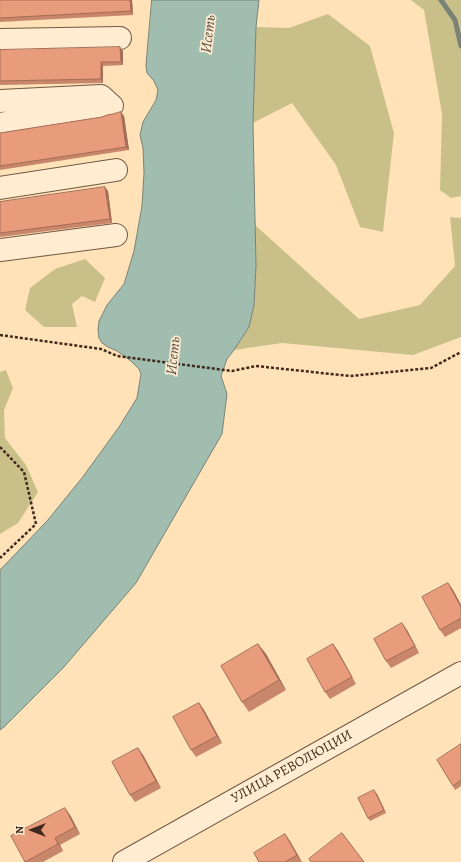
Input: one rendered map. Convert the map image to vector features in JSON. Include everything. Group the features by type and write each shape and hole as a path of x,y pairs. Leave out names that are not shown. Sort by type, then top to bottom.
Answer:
{"street":[{"path":"0,40 120,38"},
{"path":"0,100 101,96 112,106 0,124"},
{"path":"0,188 116,170"},
{"path":"0,250 116,235"},
{"name":"УЛИЦА РЕВОЛЮЦИИ","path":"124,862 461,673"}],"path":[{"path":"0,335 101,349 116,356 232,371 256,366 350,376 431,368 461,352"},
{"path":"0,447 24,472 36,524 0,558"}],"shaded area":[{"path":"411,0 461,0 461,196 451,198 440,190 442,114 424,10"},
{"path":"328,14 370,46 394,133 383,232 360,227 336,165 292,103 253,123 256,27 289,28"},
{"path":"450,217 461,218 461,337 413,355 282,343 234,350 249,327 254,305 256,266 254,224 359,319 420,305 455,266"},
{"path":"85,259 105,278 95,302 82,296 72,304 77,327 44,327 25,310 30,288 55,269"},
{"path":"6,370 13,388 4,410 5,438 26,465 38,492 18,523 0,534 0,372"}],"water":[{"name":"Исеть","path":"152,0 259,0 256,27 253,123 256,266 254,305 249,327 227,359 221,376 227,394 222,434 136,583 63,668 0,730 0,570 47,521 82,478 119,427 137,398 141,374 139,369 117,351 102,343 99,338 98,330 99,321 107,305 124,284 134,251 142,206 144,173 143,148 140,135 143,122 156,100 158,90 154,81 147,73 146,66"}],"building":[{"path":"0,0 130,0 131,11 0,18"},
{"path":"120,47 121,62 101,62 101,79 0,81 0,50"},
{"path":"121,112 126,147 0,166 0,133 102,117"},
{"path":"105,187 110,219 0,233 0,202"},
{"path":"448,583 461,607 461,618 440,630 422,597"},
{"path":"402,623 415,646 386,661 374,639"},
{"path":"258,644 279,680 242,702 221,666"},
{"path":"333,644 352,677 325,692 307,659"},
{"path":"199,703 217,736 191,750 173,717"},
{"path":"461,744 461,780 453,786 437,760"},
{"path":"138,748 156,781 130,795 112,762"},
{"path":"374,790 384,810 368,818 358,798"},
{"path":"65,808 75,827 55,838 58,844 25,862 11,836"},
{"path":"342,833 364,862 311,862 309,859"},
{"path":"285,834 297,855 285,862 259,862 254,853"}],"waterway":[{"path":"441,0 455,20 461,46"}]}
